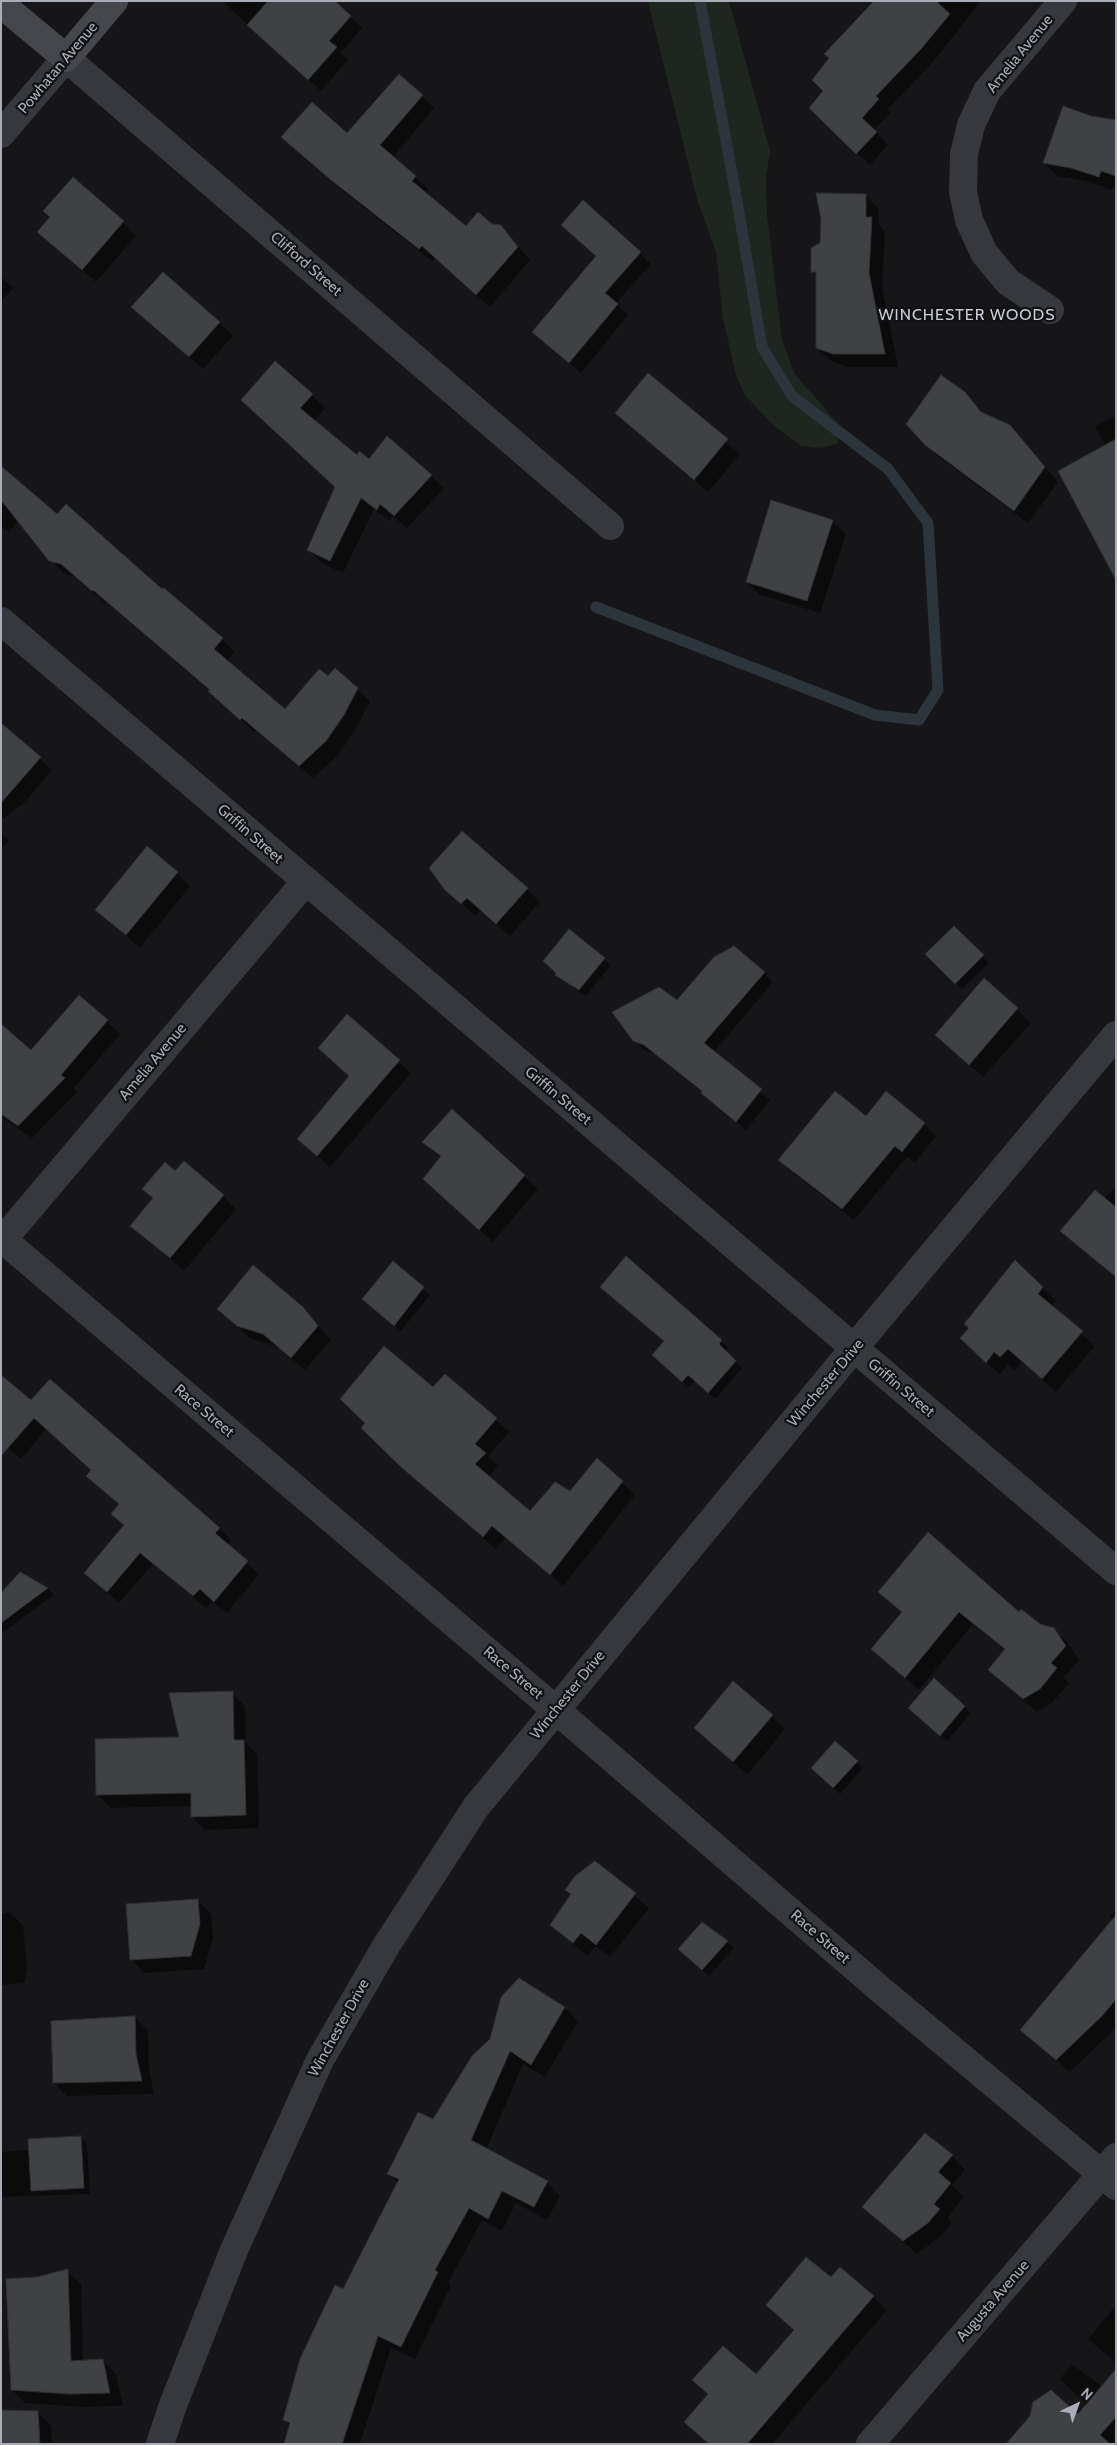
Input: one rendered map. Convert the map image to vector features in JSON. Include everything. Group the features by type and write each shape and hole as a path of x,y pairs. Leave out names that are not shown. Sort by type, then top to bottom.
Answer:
{"street":[{"name":"Powhatan Avenue","path":"1,134 114,1"},
{"name":"Amelia Avenue","path":"1050,310 1008,282 984,254 969,220 963,192 964,154 971,125 987,91 1063,1"},
{"name":"Clifford Street","path":"1,4 610,526"},
{"name":"Griffin Street","path":"1,621 1116,1571"},
{"name":"Amelia Avenue","path":"2,1240 306,881"},
{"name":"Winchester Drive","path":"160,2444 173,2405 234,2250 320,2060 386,1946 476,1807 854,1348 1116,1035"},
{"name":"Race Street","path":"2,1240 556,1710 881,1990 1111,2172"},
{"name":"Augusta Avenue","path":"870,2444 1111,2172"}],"shaded area":[{"path":"648,1 729,1 770,151 766,177 767,215 782,340 794,373 840,426 837,444 820,448 801,446 771,423 745,395 736,376 723,317 716,252 697,199"}],"building":[{"path":"268,1 335,1 351,16 329,41 337,47 308,80 247,25"},
{"path":"874,1 936,1 950,14 921,49 876,96 879,99 862,118 877,132 856,154 809,108 823,91 812,80 829,58 824,54"},
{"path":"399,74 423,95 380,145 416,176 412,181 466,226 478,212 492,224 501,225 518,247 476,295 422,246 419,249 331,180 281,137 312,102 347,133"},
{"path":"1063,106 1091,116 1116,120 1116,176 1101,171 1099,177 1071,168 1043,163"},
{"path":"73,177 124,221 82,270 37,232 50,217 43,211"},
{"path":"816,193 866,194 866,217 872,217 869,273 885,354 833,354 816,348 816,272 811,272 811,248 820,243 821,219"},
{"path":"583,200 641,252 605,293 618,304 569,363 532,332 596,256 561,225"},
{"path":"163,272 220,322 189,357 131,307"},
{"path":"275,361 313,394 300,408 357,455 359,451 369,459 387,436 432,475 394,516 380,504 377,510 361,498 330,561 307,550 335,487 241,400"},
{"path":"648,373 728,439 694,480 615,413"},
{"path":"941,375 965,392 981,412 1010,425 1045,467 1014,511 925,445 906,424"},
{"path":"1116,439 1116,580 1058,471"},
{"path":"1,466 57,514 66,504 162,589 164,588 223,638 214,649 285,709 319,669 328,676 335,668 358,688 344,715 326,741 299,766 242,718 240,720 208,691 210,690 93,590 61,564 49,561 1,500"},
{"path":"771,500 833,520 807,601 746,582"},
{"path":"1,723 41,757 1,803"},
{"path":"462,831 528,888 496,924 467,898 461,904 445,890 429,868"},
{"path":"147,846 178,872 126,935 95,910"},
{"path":"954,926 984,955 955,984 925,954"},
{"path":"569,929 605,958 579,990 555,975 556,973 543,961"},
{"path":"734,946 765,972 704,1043 762,1089 736,1122 701,1093 702,1091 644,1045 633,1041 612,1012 659,987 677,1000 714,957"},
{"path":"984,978 1018,1008 969,1065 935,1035"},
{"path":"79,995 108,1020 61,1075 65,1078 18,1126 1,1114 1,1024 31,1050"},
{"path":"347,1014 400,1060 317,1156 297,1139 349,1076 318,1048"},
{"path":"835,1091 866,1116 886,1091 925,1123 902,1152 895,1146 842,1209 778,1160"},
{"path":"452,1109 525,1175 479,1230 423,1179 441,1156 422,1142"},
{"path":"184,1161 224,1195 170,1258 130,1226 153,1198 142,1189 165,1162 175,1171"},
{"path":"1095,1190 1116,1207 1116,1277 1060,1231"},
{"path":"626,1256 722,1340 719,1344 736,1361 708,1393 688,1375 682,1382 652,1355 664,1341 600,1287"},
{"path":"1015,1260 1043,1287 1038,1294 1083,1331 1042,1379 1008,1349 1000,1357 994,1352 986,1363 960,1338 969,1328 964,1324"},
{"path":"393,1261 424,1287 394,1326 362,1299"},
{"path":"253,1265 303,1307 318,1326 291,1358 263,1334 237,1326 217,1309"},
{"path":"384,1346 433,1387 445,1374 497,1418 475,1444 486,1453 475,1464 530,1511 555,1482 570,1491 597,1458 623,1481 550,1575 492,1526 483,1537 401,1467 361,1428 365,1423 340,1399"},
{"path":"1,1375 31,1400 50,1379 220,1528 215,1533 248,1561 214,1602 200,1589 193,1596 140,1553 107,1592 84,1573 124,1525 111,1514 119,1504 86,1476 91,1470 34,1418 1,1456"},
{"path":"928,1532 1019,1612 1021,1609 1040,1624 1054,1628 1066,1646 1051,1663 1057,1668 1040,1689 1023,1699 988,1670 1005,1649 959,1612 905,1678 871,1649 902,1612 878,1592"},
{"path":"20,1572 48,1588 1,1623 1,1593"},
{"path":"934,1678 965,1706 940,1736 908,1708"},
{"path":"733,1681 773,1715 733,1762 694,1728"},
{"path":"233,1691 234,1740 244,1740 246,1815 191,1817 191,1793 96,1795 95,1739 179,1737 169,1693"},
{"path":"835,1741 858,1761 833,1788 811,1768"},
{"path":"595,1861 636,1893 596,1945 581,1933 573,1943 550,1925 571,1894 565,1890 575,1876"},
{"path":"198,1899 200,1924 191,1956 130,1960 126,1904"},
{"path":"1116,1915 1116,1999 1103,2015 1056,2060 1020,2030"},
{"path":"702,1922 728,1941 702,1970 678,1949"},
{"path":"519,1978 565,2007 531,2065 510,2051 471,2140 548,2181 534,2207 502,2191 488,2219 469,2208 435,2270 438,2272 401,2347 378,2336 342,2444 284,2444 290,2423 283,2420 300,2359 335,2285 343,2289 399,2179 387,2174 418,2112 433,2119 472,2056 490,2039 501,1997"},
{"path":"135,2016 136,2054 142,2081 53,2083 51,2021"},
{"path":"925,2133 953,2155 938,2172 951,2183 934,2204 940,2209 928,2223 903,2241 862,2207"},
{"path":"81,2136 84,2188 31,2191 28,2139"},
{"path":"806,2257 831,2277 840,2267 874,2296 747,2444 709,2444 684,2422 708,2394 692,2380 723,2346 756,2374 794,2330 766,2305"},
{"path":"68,2269 71,2361 103,2359 110,2393 69,2394 11,2390 6,2279 37,2277"},
{"path":"1116,2369 1116,2417 1100,2435 1110,2444 1006,2444 1030,2416 1033,2402 1051,2390 1078,2414"},
{"path":"1,2410 38,2411 40,2444 1,2444"}],"waterway":[{"path":"596,607 875,715 919,720 938,690 928,523 888,469 792,396 762,347 700,1"}],"district":[{"name":"WINCHESTER WOODS","path":"967,315"}]}
